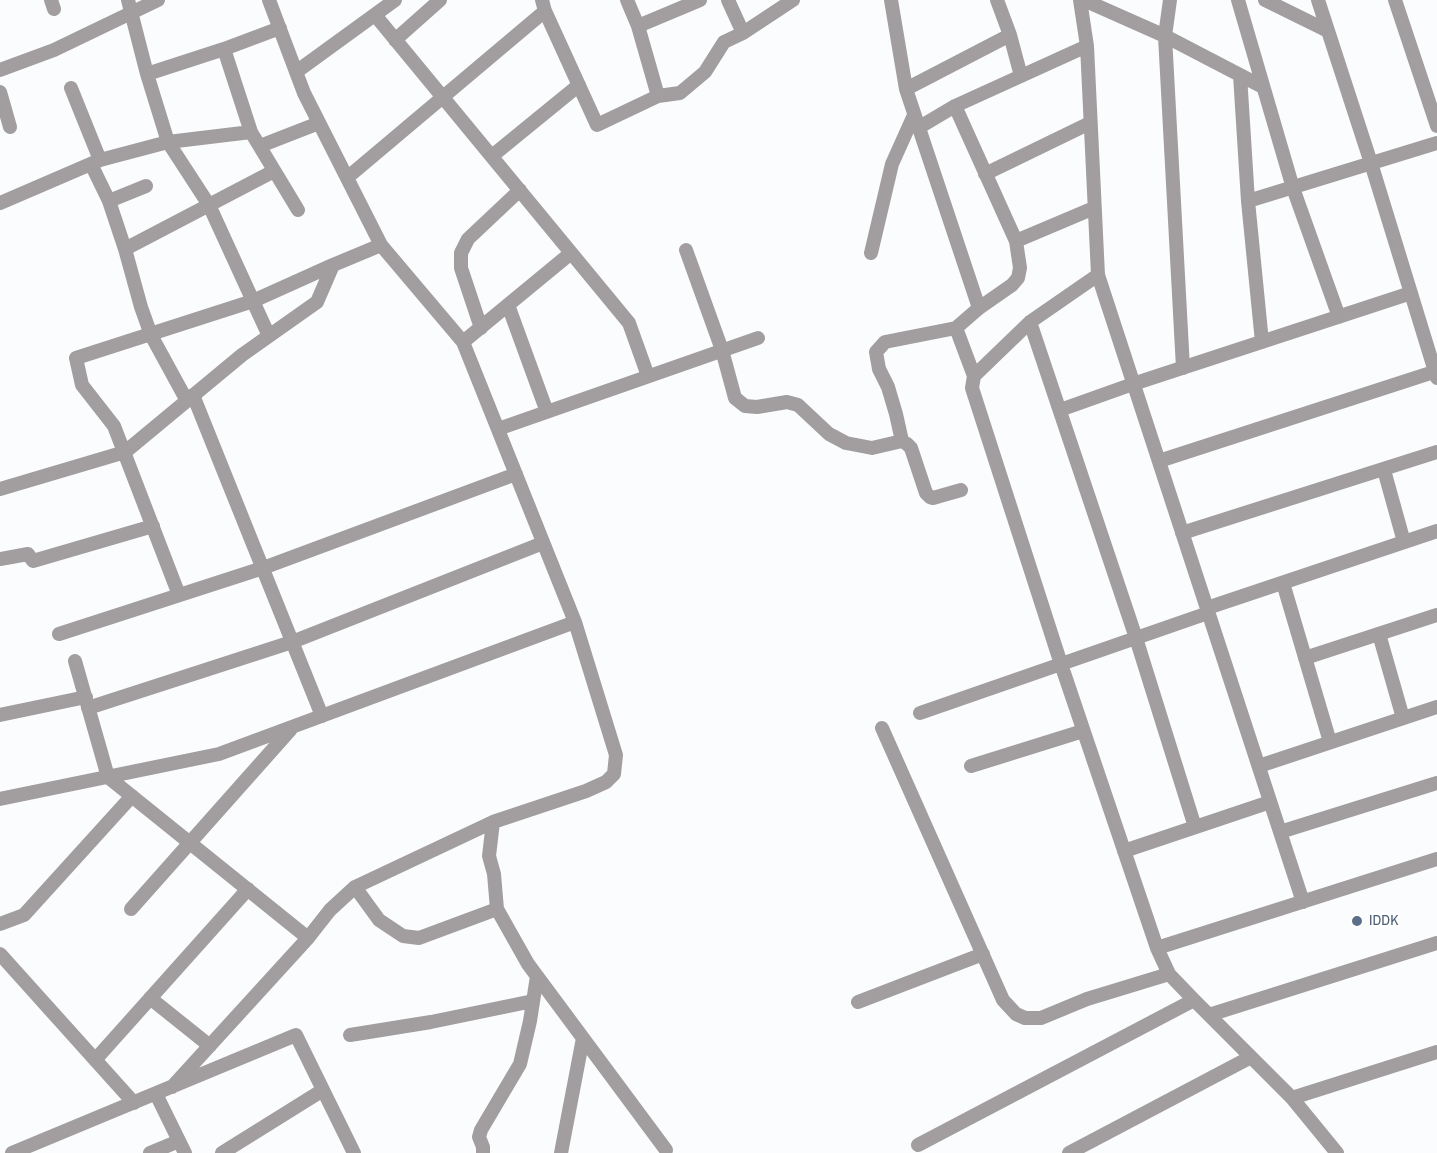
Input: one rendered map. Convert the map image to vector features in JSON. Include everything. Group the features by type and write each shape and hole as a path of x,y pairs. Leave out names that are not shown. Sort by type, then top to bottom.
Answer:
{"street":[{"path":"0,70 54,50 130,6 158,0"},
{"path":"172,1087 308,938 330,910 355,887 493,822 586,792 606,782 614,774 616,755 575,622 464,342 381,245 304,93 269,0"},
{"path":"296,72 395,0"},
{"path":"395,40 440,0"},
{"path":"627,0 638,26 657,96"},
{"path":"638,26 700,0"},
{"path":"728,0 743,33"},
{"path":"348,177 443,97 543,5 597,125 657,96 680,93 705,72 724,42 743,33 793,0"},
{"path":"891,0 906,89 979,308"},
{"path":"997,0 1010,35 1021,76"},
{"path":"1263,87 1165,36 1082,0 1087,46 1098,275 1303,902"},
{"path":"1170,0 1165,36 1183,368"},
{"path":"1238,0 1293,188 1338,317"},
{"path":"1265,0 1328,31"},
{"path":"1159,461 1436,373 1318,0"},
{"path":"1395,0 1437,126"},
{"path":"130,6 147,74 168,142 209,205 269,336"},
{"path":"375,15 629,323 648,376"},
{"path":"147,74 280,28"},
{"path":"906,89 1010,35"},
{"path":"871,253 892,164 916,121 955,106 1087,46"},
{"path":"224,49 251,132 297,210"},
{"path":"1240,75 1248,201 1262,342"},
{"path":"492,156 579,85"},
{"path":"71,88 151,335 190,398 263,568 322,716"},
{"path":"0,92 10,127"},
{"path":"902,441 888,387 879,369 876,352 885,342 956,328 979,308 1012,285 1018,278 1020,268 1016,241 955,106"},
{"path":"260,146 319,123"},
{"path":"985,174 1090,123"},
{"path":"0,203 96,162 168,142 251,132"},
{"path":"1248,201 1437,143"},
{"path":"125,249 274,171"},
{"path":"109,201 146,186"},
{"path":"481,328 461,268 461,253 468,239 520,190"},
{"path":"1016,241 1094,208"},
{"path":"179,595 114,426 82,385 76,358 253,301 381,245"},
{"path":"686,250 722,350 735,398 745,406 757,407 787,402 798,405 829,434 846,443 872,447 902,441 911,448 926,493 930,497 960,490"},
{"path":"464,342 572,253"},
{"path":"0,489 125,452 242,355 317,302 333,265"},
{"path":"974,376 1030,322 1098,275"},
{"path":"1060,410 1411,293"},
{"path":"508,305 546,412"},
{"path":"1030,322 1136,638 1196,827"},
{"path":"956,328 974,376 972,388 1061,664 1156,948 1169,974 1292,1098 1336,1153"},
{"path":"498,429 758,338"},
{"path":"1182,533 1437,452"},
{"path":"1384,470 1404,542"},
{"path":"59,633 263,568 516,474"},
{"path":"0,559 28,554 33,561 153,526"},
{"path":"920,713 1136,638 1282,583 1437,531"},
{"path":"0,715 87,702 292,642 543,543"},
{"path":"1282,583 1330,742"},
{"path":"1305,658 1379,634 1436,620"},
{"path":"0,799 219,754 575,622"},
{"path":"1379,634 1403,718"},
{"path":"75,661 108,777 308,938"},
{"path":"1258,766 1437,707"},
{"path":"131,909 294,726"},
{"path":"882,728 1004,1000 1016,1014 1025,1018 1041,1018 1087,999 1169,974"},
{"path":"971,766 1083,731"},
{"path":"1280,832 1437,783"},
{"path":"0,924 24,915 132,796"},
{"path":"1124,851 1270,802"},
{"path":"493,822 489,856 494,874 497,909 528,964 666,1150"},
{"path":"1156,948 1437,859"},
{"path":"355,887 379,920 403,936 419,938 497,909"},
{"path":"95,1060 248,889"},
{"path":"1209,1015 1437,943"},
{"path":"0,954 134,1103"},
{"path":"858,1002 983,954"},
{"path":"483,1153 479,1137 481,1130 520,1064 537,976"},
{"path":"150,998 210,1046"},
{"path":"918,1146 1194,1000"},
{"path":"350,1035 431,1022 533,1001"},
{"path":"12,1153 297,1035 354,1153"},
{"path":"561,1153 583,1038"},
{"path":"1292,1098 1437,1052"},
{"path":"1069,1153 1251,1056"},
{"path":"222,1153 323,1090"},
{"path":"150,1153 182,1147 156,1094"}],"place":[{"name":"IDDK","path":"1357,921"}]}
